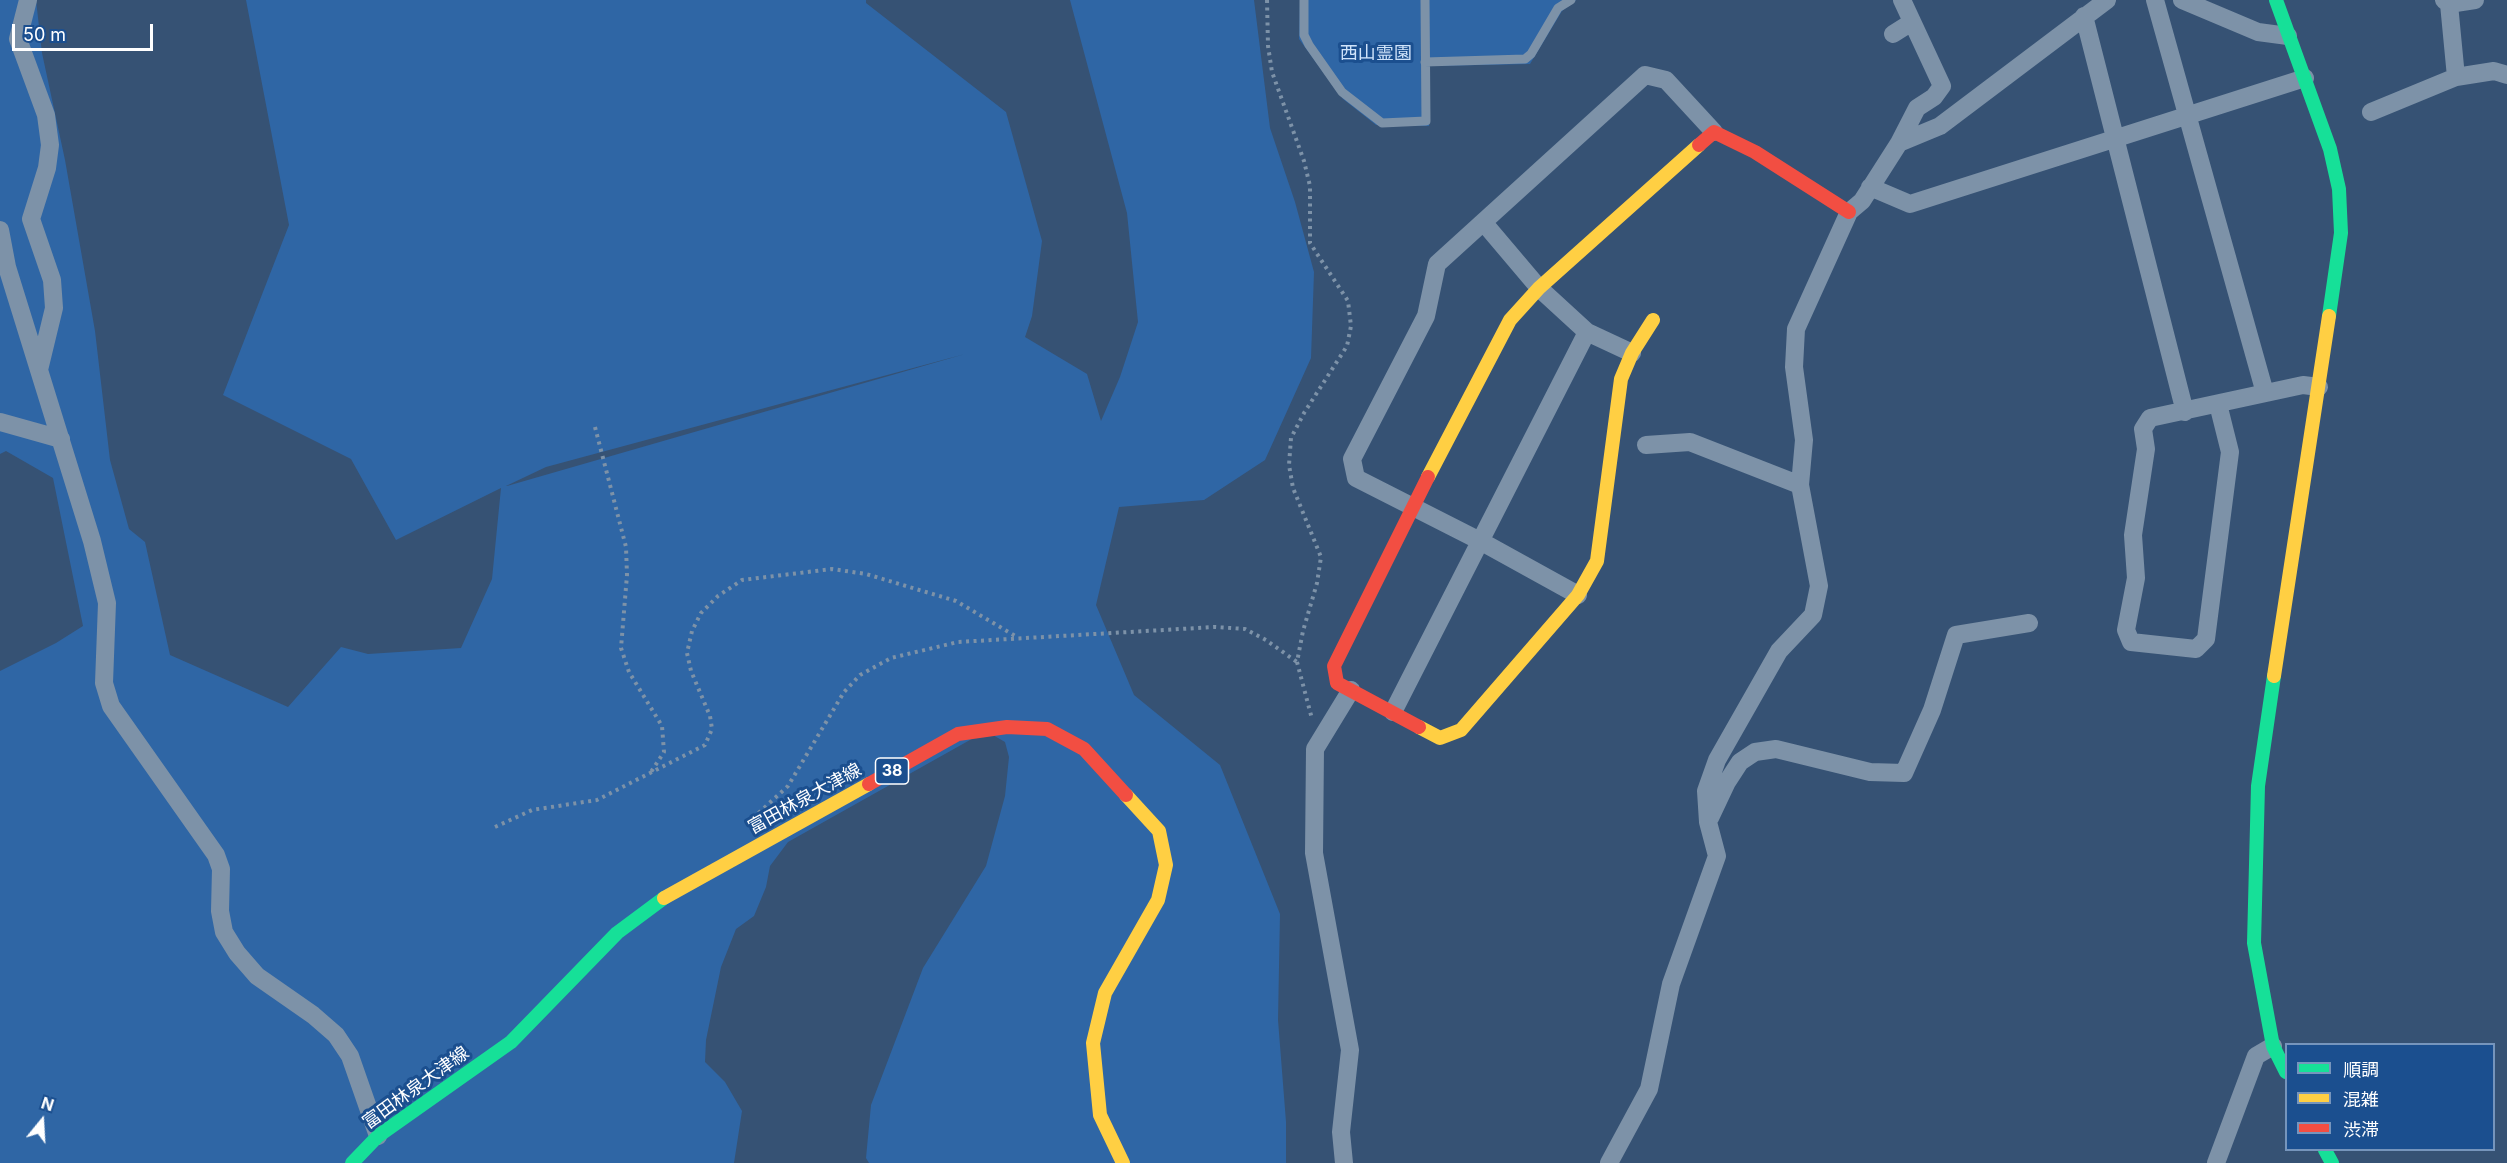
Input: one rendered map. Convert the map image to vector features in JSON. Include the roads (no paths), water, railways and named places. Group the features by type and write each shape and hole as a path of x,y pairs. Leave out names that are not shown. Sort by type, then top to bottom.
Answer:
{"street":[{"path":"28,0 18,39 46,115 50,145 47,168 31,219 52,280 54,308 39,370"},
{"path":"1609,1163 1649,1089 1671,984 1717,856 1708,822 1706,790 1717,759 1779,651 1813,615 1819,586 1800,485 1804,440 1794,367 1796,329 1849,212 1862,201 1899,143 1917,108 1934,97 1942,86 1902,0"},
{"path":"1899,143 1940,126 2107,0"},
{"path":"2155,0 2265,393"},
{"path":"2182,0 2258,32 2288,36"},
{"path":"2276,0 2330,149 2339,189 2341,222 2319,387 2258,786 2254,943 2273,1046 2285,1070"},
{"path":"2456,77 2447,2 2475,0"},
{"path":"2084,16 2185,412"},
{"path":"1893,34 1912,22"},
{"path":"2371,111 2456,77 2494,71 2507,75"},
{"path":"1578,595 1482,542 1356,478 1352,459 1426,316 1437,264 1645,75 1666,80 1714,132 1755,152 1849,212"},
{"path":"1870,187 1910,204 2305,78"},
{"path":"1653,320 1632,353 1621,379 1598,561 1578,595 1461,730 1440,738 1337,683 1334,666 1413,507 1510,321 1539,288 1714,132"},
{"path":"1484,223 1539,288 1587,332 1632,353"},
{"path":"0,230 7,267 92,542 107,603 104,683 111,706 216,855 221,869 220,911 224,932 237,953 257,976 336,1035 350,1056 378,1136"},
{"path":"1393,712 1482,542 1587,332"},
{"path":"2218,405 2230,452 2206,639 2196,649 2131,642 2126,630 2136,578 2133,535 2146,449 2143,429 2150,418 2303,385 2319,387"},
{"path":"0,422 61,439"},
{"path":"1646,445 1690,442 1800,485"},
{"path":"1708,822 1726,782 1740,762 1755,752 1776,749 1870,772 1904,773 1932,710 1956,635 2029,623"},
{"path":"1344,1163 1341,1132 1350,1050 1314,853 1315,749 1351,690"},
{"name":"富田林泉大津線","path":"352,1163 378,1136 511,1042 616,933 662,898 958,734 1007,726 1047,729 1084,749 1159,831 1166,865 1158,900 1105,993 1093,1042 1100,1115 1123,1163"},
{"path":"2216,1163 2256,1056 2273,1046"}],"lane":[{"path":"1304,0 1304,35 1309,45 1342,92 1382,123 1426,121 1425,0"},
{"path":"1425,62 1525,59 1531,54 1558,8 1571,0"}],"park label":[{"name":"西山霊園","path":"1376,54"}]}
